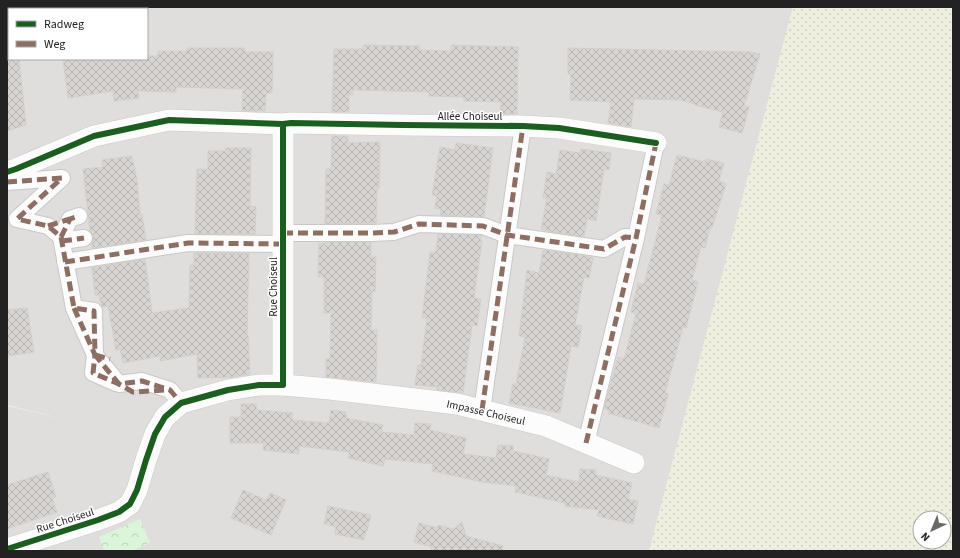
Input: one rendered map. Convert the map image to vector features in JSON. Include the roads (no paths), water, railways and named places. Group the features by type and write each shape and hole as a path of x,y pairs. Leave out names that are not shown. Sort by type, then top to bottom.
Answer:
{"street":[{"path":"7,172 94,136 169,120 283,124"},
{"name":"Allée Choiseul","path":"283,124 523,126 559,128 656,143 636,238 586,443"},
{"name":"Rue Choiseul","path":"7,549 98,520 119,512 130,504 137,490 155,434 175,397 259,385 283,385 283,124"},
{"path":"482,410 523,126"},
{"path":"7,182 62,178 17,219 48,226 74,217 61,239"},
{"path":"66,262 188,243 394,232 419,224 483,226 508,234 604,249 625,237 636,238"},
{"path":"48,226 61,239 74,308 95,355 93,373 133,392 175,397"},
{"path":"61,239 84,238"},
{"path":"95,355 110,359"},
{"name":"Impasse Choiseul","path":"283,385 457,404 546,426 634,463"}]}
